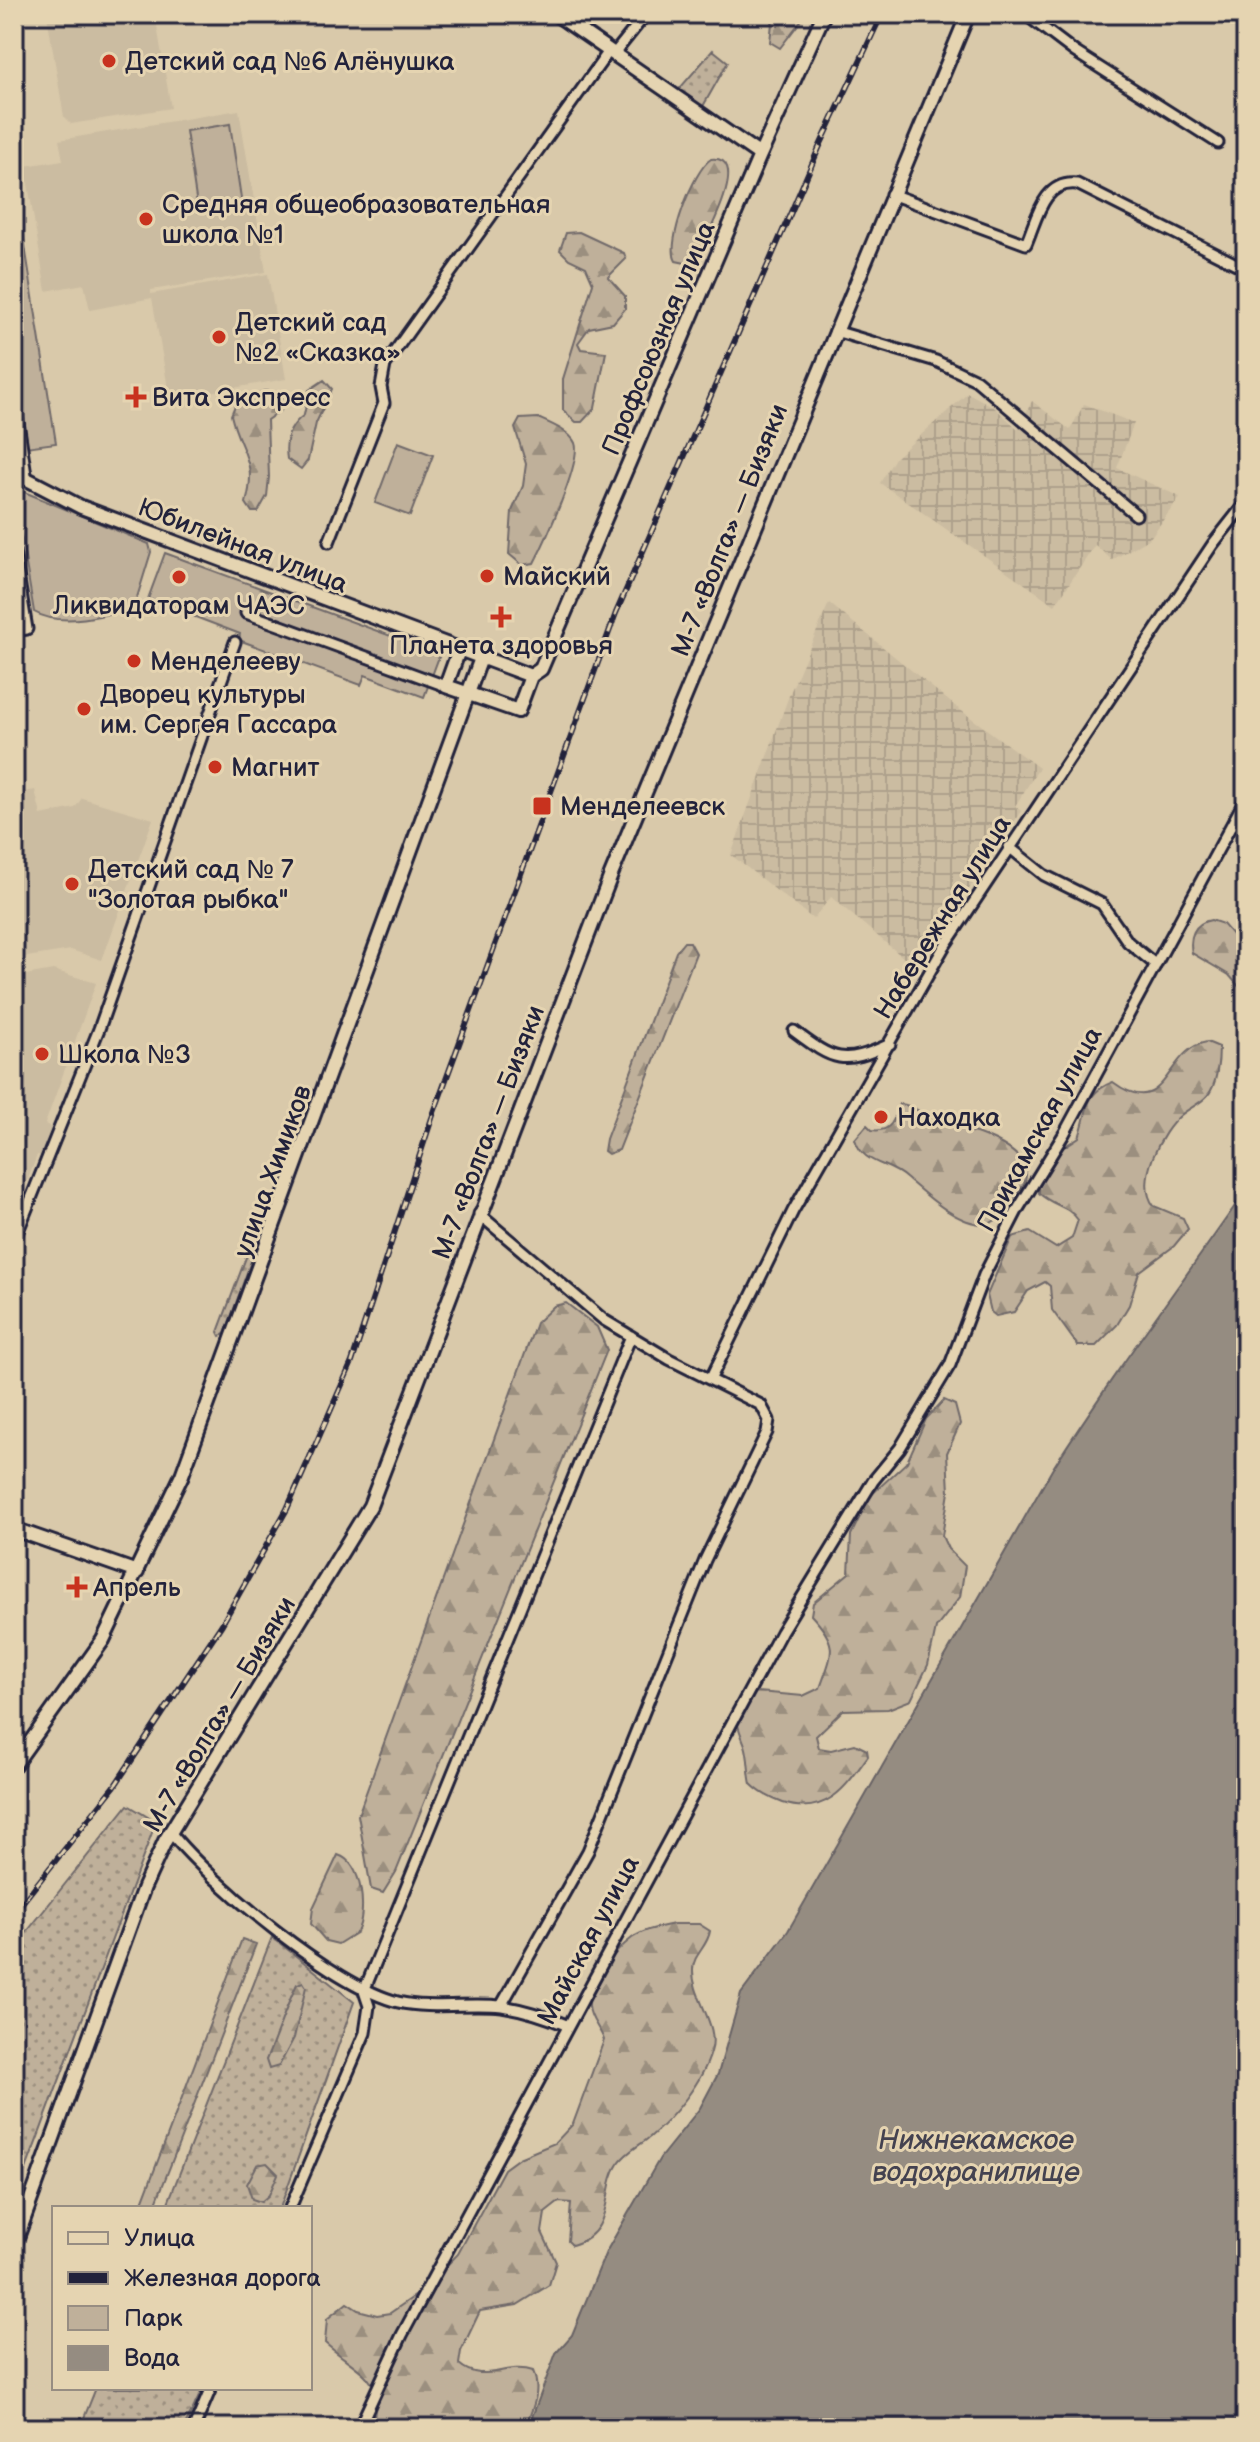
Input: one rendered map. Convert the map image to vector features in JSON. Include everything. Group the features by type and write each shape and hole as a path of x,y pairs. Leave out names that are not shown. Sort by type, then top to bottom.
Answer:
{"main road":[{"path":"556,14 760,155"},
{"name":"Профсоюзная улица","path":"468,693 518,711 531,676 541,669 760,155 824,14"},
{"name":"М-7 «Волга» — Бизяки","path":"14,2246 144,1887 170,1832 370,1506 616,860 968,14"},
{"path":"14,406 19,479"},
{"name":"Юбилейная улица","path":"19,479 81,507 531,676"},
{"path":"459,650 446,686 468,693"},
{"name":"улица Химиков","path":"14,1765 103,1640 182,1475 481,658"},
{"path":"14,1529 137,1572"}],"street":[{"path":"329,542 384,403 381,387 385,365 612,53 646,14"},
{"path":"1025,14 1075,52 1218,143"},
{"path":"891,194 1026,244 1047,195 1058,186 1071,183 1246,269"},
{"path":"835,331 936,361 976,380 1136,515"},
{"name":"Набережная улица","path":"711,1378 793,1211 944,947 1136,664 1213,544 1246,502"},
{"path":"14,551 27,629 14,631"},
{"path":"246,613 446,686"},
{"path":"14,1241 99,1029 235,642"},
{"name":"Прикамская улица","path":"873,1481 900,1448 950,1365 998,1249 1246,798"},
{"path":"1009,847 1044,875 1102,904 1128,942 1156,965"},
{"path":"794,1031 838,1059 856,1059 890,1044"},
{"path":"479,1214 604,1320 761,1405 769,1420 767,1432 705,1560 588,1851 501,2006"},
{"path":"291,2206 365,2033 369,2006 364,1991 631,1336"},
{"name":"Майская улица","path":"359,2428 402,2335 518,2122 566,2025 781,1632 873,1481"},
{"path":"170,1832 192,1859 277,1930 364,1991 401,2003 501,2006 533,2011 566,2025"},
{"path":"194,2428 210,2390"}],"shaded area":[{"name":"Детский сад №6 Алёнушка","path":"155,14 171,108 71,124 64,117 47,15"},
{"name":"Средняя общеобразовательная школа №1","path":"239,110 266,272 151,290 151,294 268,274 286,379 170,399 152,298 90,310 84,284 46,291 25,166 63,160 59,140"},
{"path":"968,393 994,407 1018,429 1032,401 1070,430 1084,404 1134,423 1117,468 1180,497 1150,538 1112,560 1095,545 1055,605 880,483 895,458"},
{"path":"829,603 955,706 1039,768 1015,806 1021,811 953,913 911,964 831,897 813,919 731,855 790,693"},
{"name":"Детский сад № 7 \"Золотая рыбка\"","path":"35,790 41,815 75,808 82,798 153,819 102,960 71,950 14,959 14,794"},
{"name":"Школа №3","path":"53,970 96,983 45,1124 51,1127 41,1156 37,1155 14,1217 14,977"}],"green space":[{"path":"777,14 806,14 780,48 770,42 772,23"},
{"path":"713,50 728,62 702,108 680,94 680,88"},
{"path":"230,124 242,205 198,212 186,131"},
{"path":"711,159 723,161 728,170 723,201 696,259 690,264 676,261 674,239 683,207 697,177"},
{"path":"14,176 56,443 26,447 14,373"},
{"path":"579,232 624,253 626,259 608,277 625,296 625,309 613,323 589,328 578,343 581,349 606,352 595,408 582,422 576,422 563,410 563,379 593,283 586,267 569,259 560,250 566,233"},
{"path":"324,380 332,389 316,423 308,460 301,469 287,459 287,440 291,429 304,415 309,390"},
{"path":"264,391 282,393 286,399 281,410 267,420 267,496 258,512 252,512 246,503 249,466 231,415 236,403"},
{"path":"538,418 569,435 575,443 576,453 568,484 539,553 534,563 522,565 509,554 512,511 523,486 526,464 515,428 520,419"},
{"path":"398,442 433,455 410,516 375,503"},
{"path":"22,491 149,544 151,552 135,604 84,618 57,619 34,612 15,498"},
{"path":"165,553 440,654 424,697 365,675 361,685 239,640 240,634 148,599"},
{"path":"1211,920 1223,924 1246,951 1246,1031 1241,989 1229,975 1192,953 1191,942 1196,928"},
{"path":"684,942 690,942 696,953 619,1150 608,1154 604,1151 606,1139 676,952"},
{"path":"1207,1042 1219,1047 1213,1086 1204,1099 1181,1115 1166,1133 1153,1158 1147,1184 1154,1206 1183,1218 1188,1229 1174,1246 1139,1272 1129,1305 1117,1325 1096,1346 1078,1346 1052,1310 1050,1286 1045,1282 1028,1291 1014,1312 996,1316 991,1312 987,1295 1012,1237 1030,1232 1056,1248 1072,1238 1078,1220 1070,1211 1039,1193 1039,1187 1058,1151 1079,1137 1091,1098 1113,1082 1131,1092 1145,1094 1156,1089 1182,1057 1193,1047"},
{"path":"899,1104 910,1106 937,1121 982,1135 1010,1149 1020,1158 1025,1169 1024,1184 997,1219 985,1224 974,1223 953,1214 899,1173 864,1154 855,1139 867,1125 872,1130 888,1127"},
{"path":"260,1220 264,1225 225,1334 220,1336 218,1332"},
{"path":"566,1303 597,1327 607,1350 396,1872 383,1893 371,1889 358,1815 536,1323 554,1306"},
{"path":"944,1400 955,1405 960,1424 947,1453 949,1492 942,1536 948,1549 965,1566 960,1597 936,1628 928,1665 911,1700 888,1709 843,1710 816,1736 819,1748 831,1750 855,1744 867,1750 868,1756 843,1788 811,1806 779,1801 751,1784 746,1750 736,1717 738,1705 746,1691 803,1696 820,1688 831,1649 826,1634 811,1615 813,1603 849,1573 851,1535 870,1496 907,1462 926,1419"},
{"path":"128,1805 156,1822 23,2177 14,2178 14,1948"},
{"path":"338,1855 353,1867 358,1877 362,1913 357,1932 338,1944 326,1941 311,1924 313,1908"},
{"path":"674,1924 699,1924 710,1931 693,1969 712,2032 713,2042 707,2063 686,2098 668,2120 618,2164 601,2221 595,2231 572,2245 568,2241 571,2203 559,2202 545,2213 542,2232 556,2262 549,2285 517,2305 480,2311 461,2351 459,2364 477,2373 513,2369 533,2371 536,2391 526,2425 524,2428 370,2428 375,2411 373,2387 359,2370 325,2343 327,2319 347,2303 358,2310 377,2315 390,2313 422,2291 458,2254 504,2169 519,2158 555,2143 573,2124 604,2040 589,2006 598,1978 611,1959 632,1938 647,1930"},
{"path":"272,1937 354,2002 281,2206 167,2206"},
{"path":"242,1939 256,1944 155,2206 141,2206"},
{"path":"303,1982 306,1987 294,2038 279,2066 269,2069 266,2060 297,1984"},
{"path":"267,2163 278,2174 269,2195 261,2202 252,2199 247,2184 257,2165"},
{"path":"95,2390 202,2390 184,2428 80,2428"}],"water":[{"name":"Нижнекамское водохранилище","path":"1246,1190 1246,2428 528,2428 556,2353 572,2335 606,2252 660,2158 700,2108 718,2074 741,1994 788,1931 1053,1468"}],"railway":[{"path":"14,1913 114,1787 222,1624 287,1509 352,1362 432,1118 616,613 819,148 882,14"}],"place":[{"name":"Детский сад №6 Алёнушка","path":"109,61"},
{"name":"Средняя общеобразовательная школа №1","path":"146,219"},
{"name":"Детский сад №2 «Сказка»","path":"219,337"},
{"name":"Вита Экспресс","path":"136,397"},
{"name":"Майский","path":"487,576"},
{"name":"Ликвидаторам ЧАЭС","path":"179,577"},
{"name":"Планета здоровья","path":"501,617"},
{"name":"Менделееву","path":"134,661"},
{"name":"Дворец культуры им. Сергея Гассара","path":"84,709"},
{"name":"Магнит","path":"215,767"},
{"name":"Менделеевск","path":"542,806"},
{"name":"Детский сад № 7 \"Золотая рыбка\"","path":"72,884"},
{"name":"Школа №3","path":"42,1054"},
{"name":"Находка","path":"881,1117"},
{"name":"Апрель","path":"77,1587"}]}
